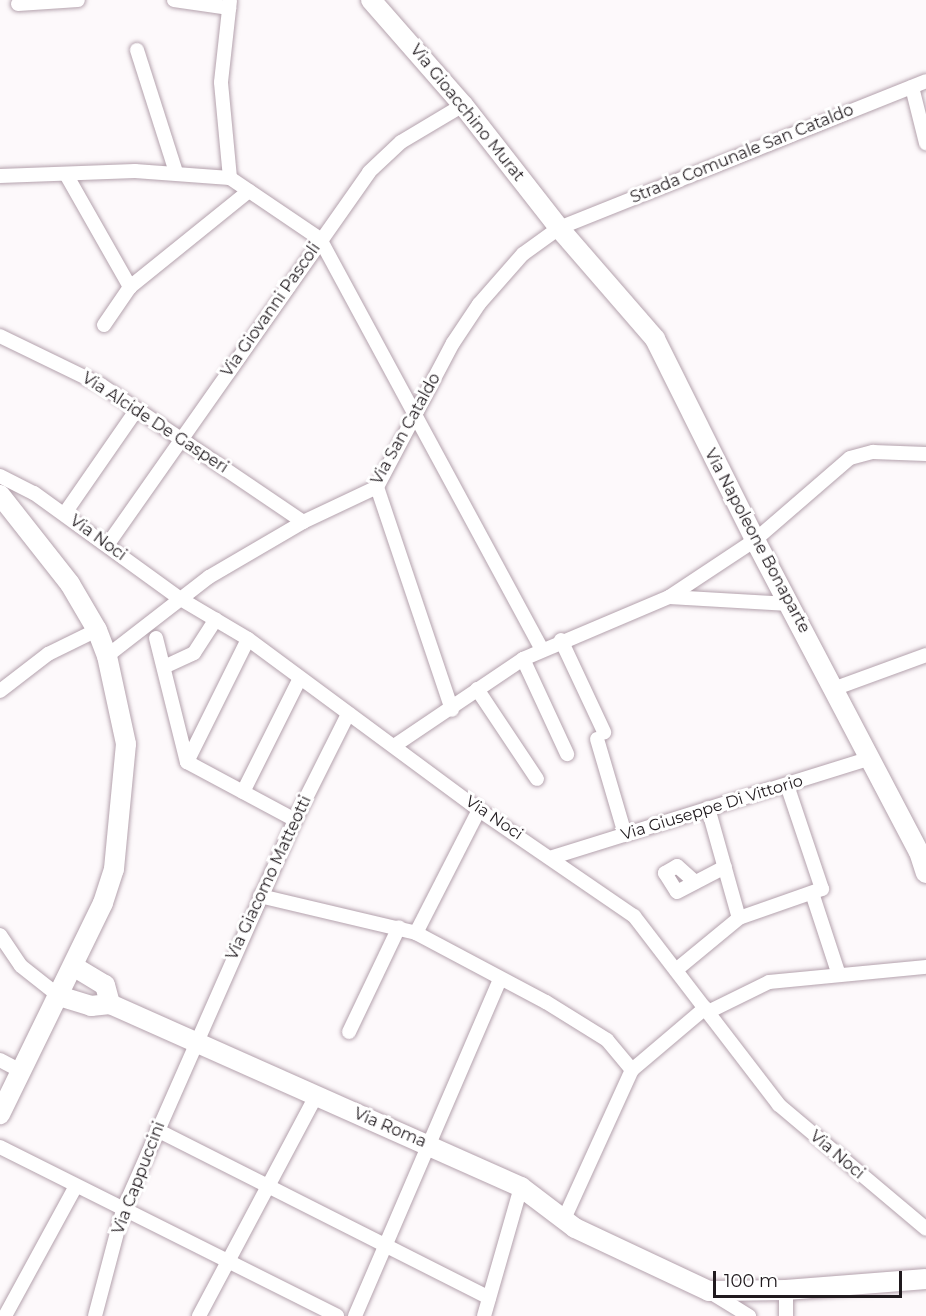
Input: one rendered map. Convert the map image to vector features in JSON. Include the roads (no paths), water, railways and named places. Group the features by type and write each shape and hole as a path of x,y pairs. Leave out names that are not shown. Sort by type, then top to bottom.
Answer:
{"street":[{"path":"18,4 78,0"},
{"path":"174,0 229,4 221,82 230,178"},
{"name":"Via Gioacchino Murat","path":"371,0 463,105 559,228"},
{"path":"137,50 176,172"},
{"name":"Strada Comunale San Cataldo","path":"559,228 926,81"},
{"path":"912,87 926,143"},
{"name":"Via Giovanni Pascoli","path":"108,544 369,172 401,142 463,105"},
{"path":"0,176 176,172 230,178 320,239 416,412 542,649"},
{"path":"67,176 130,287"},
{"path":"104,325 130,287 249,191"},
{"name":"Via San Cataldo","path":"107,656 179,598 303,522 377,487 453,343 479,304 523,254 559,228"},
{"name":"Via Napoleone Bonaparte","path":"559,228 655,339 755,540 836,688 926,873"},
{"name":"Via Alcide De Gasperi","path":"0,336 101,385 303,522"},
{"path":"65,513 137,409"},
{"path":"394,746 452,710 477,689 523,659 561,640 669,597 755,540 850,458 873,452 926,454"},
{"name":"Via Noci","path":"0,476 65,513 179,598 248,639 479,810 553,857 634,916 779,1105 926,1230"},
{"path":"377,487 452,710"},
{"path":"0,495 70,584 97,630 107,656 126,744 114,869 103,903 0,1114"},
{"path":"669,597 789,604"},
{"path":"164,667 194,653 216,619"},
{"path":"0,691 48,654 97,630"},
{"path":"156,638 188,762 295,820"},
{"path":"188,762 248,639"},
{"path":"561,640 600,736 625,834"},
{"path":"836,688 926,655"},
{"path":"523,659 567,754"},
{"path":"243,792 300,678"},
{"path":"477,689 537,779"},
{"name":"Via Giacomo Matteotti","path":"194,1044 295,820 348,714"},
{"name":"Via Giuseppe Di Vittorio","path":"553,857 871,758"},
{"path":"787,786 839,975"},
{"path":"708,808 739,918"},
{"path":"416,933 479,810"},
{"path":"695,882 725,867"},
{"path":"675,969 739,918 817,891"},
{"path":"261,896 399,927 416,933 607,1040 632,1070"},
{"path":"349,1032 399,927"},
{"path":"0,935 21,966 59,996"},
{"path":"73,966 105,985 110,1004"},
{"path":"564,1219 632,1070 706,1010 769,982 926,967"},
{"path":"356,1316 426,1144 500,978"},
{"name":"Via Roma","path":"59,996 91,1006 110,1004 194,1044 521,1187 575,1228 709,1291"},
{"name":"Via Cappuccini","path":"95,1316 123,1210 194,1044"},
{"path":"0,1060 21,1071"},
{"path":"199,1316 316,1096"},
{"path":"157,1130 384,1247 489,1298"},
{"path":"0,1147 337,1316"},
{"path":"5,1316 76,1186"},
{"path":"484,1316 521,1187"},
{"path":"709,1291 786,1290 926,1279"},
{"path":"786,1290 786,1316"},
{"path":"709,1291 749,1316"}]}
